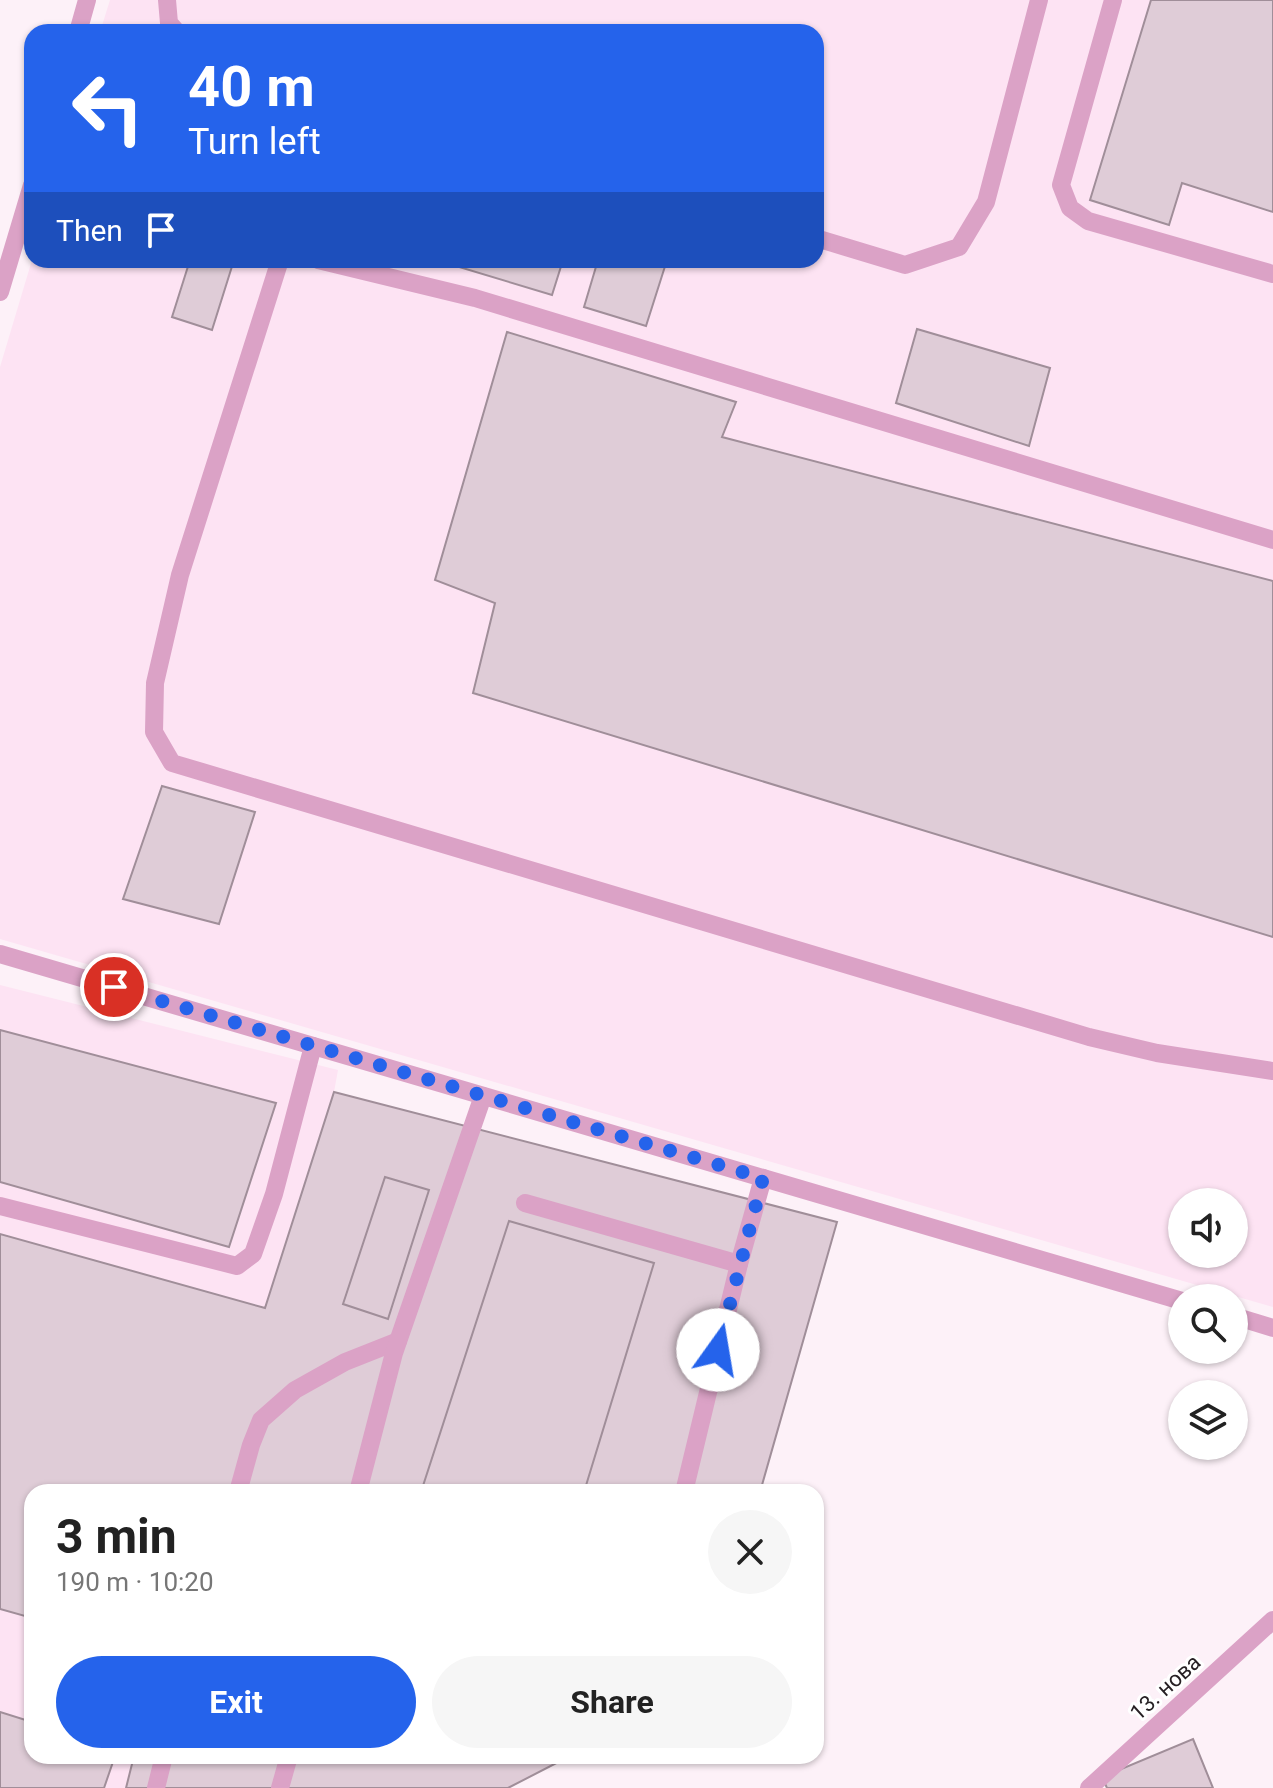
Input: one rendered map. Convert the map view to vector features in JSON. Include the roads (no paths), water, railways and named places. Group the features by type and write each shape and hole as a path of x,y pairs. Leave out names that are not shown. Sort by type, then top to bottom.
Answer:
{"lane":[{"path":"80,24 87,0"},
{"path":"167,0 170,24"},
{"path":"824,240 905,265 959,247 986,202 1039,0"},
{"path":"1113,0 1061,185 1070,208 1088,221 1273,274"},
{"path":"0,292 24,212"},
{"path":"277,268 180,575 155,683 154,732 172,763 1089,1037 1157,1053 1273,1071"},
{"path":"351,268 475,298 1273,540"},
{"path":"0,954 1168,1297"},
{"path":"0,1206 237,1266 253,1254 274,1194 313,1046"},
{"path":"360,1484 398,1341 483,1096"},
{"path":"686,1484 763,1178"},
{"path":"525,1203 739,1264"},
{"path":"1248,1320 1273,1328"},
{"path":"240,1484 261,1420 295,1390 345,1362 398,1341"},
{"name":"13. нова","path":"1089,1788 1273,1620"},
{"path":"156,1788 162,1764"},
{"path":"280,1788 287,1764"}]}
